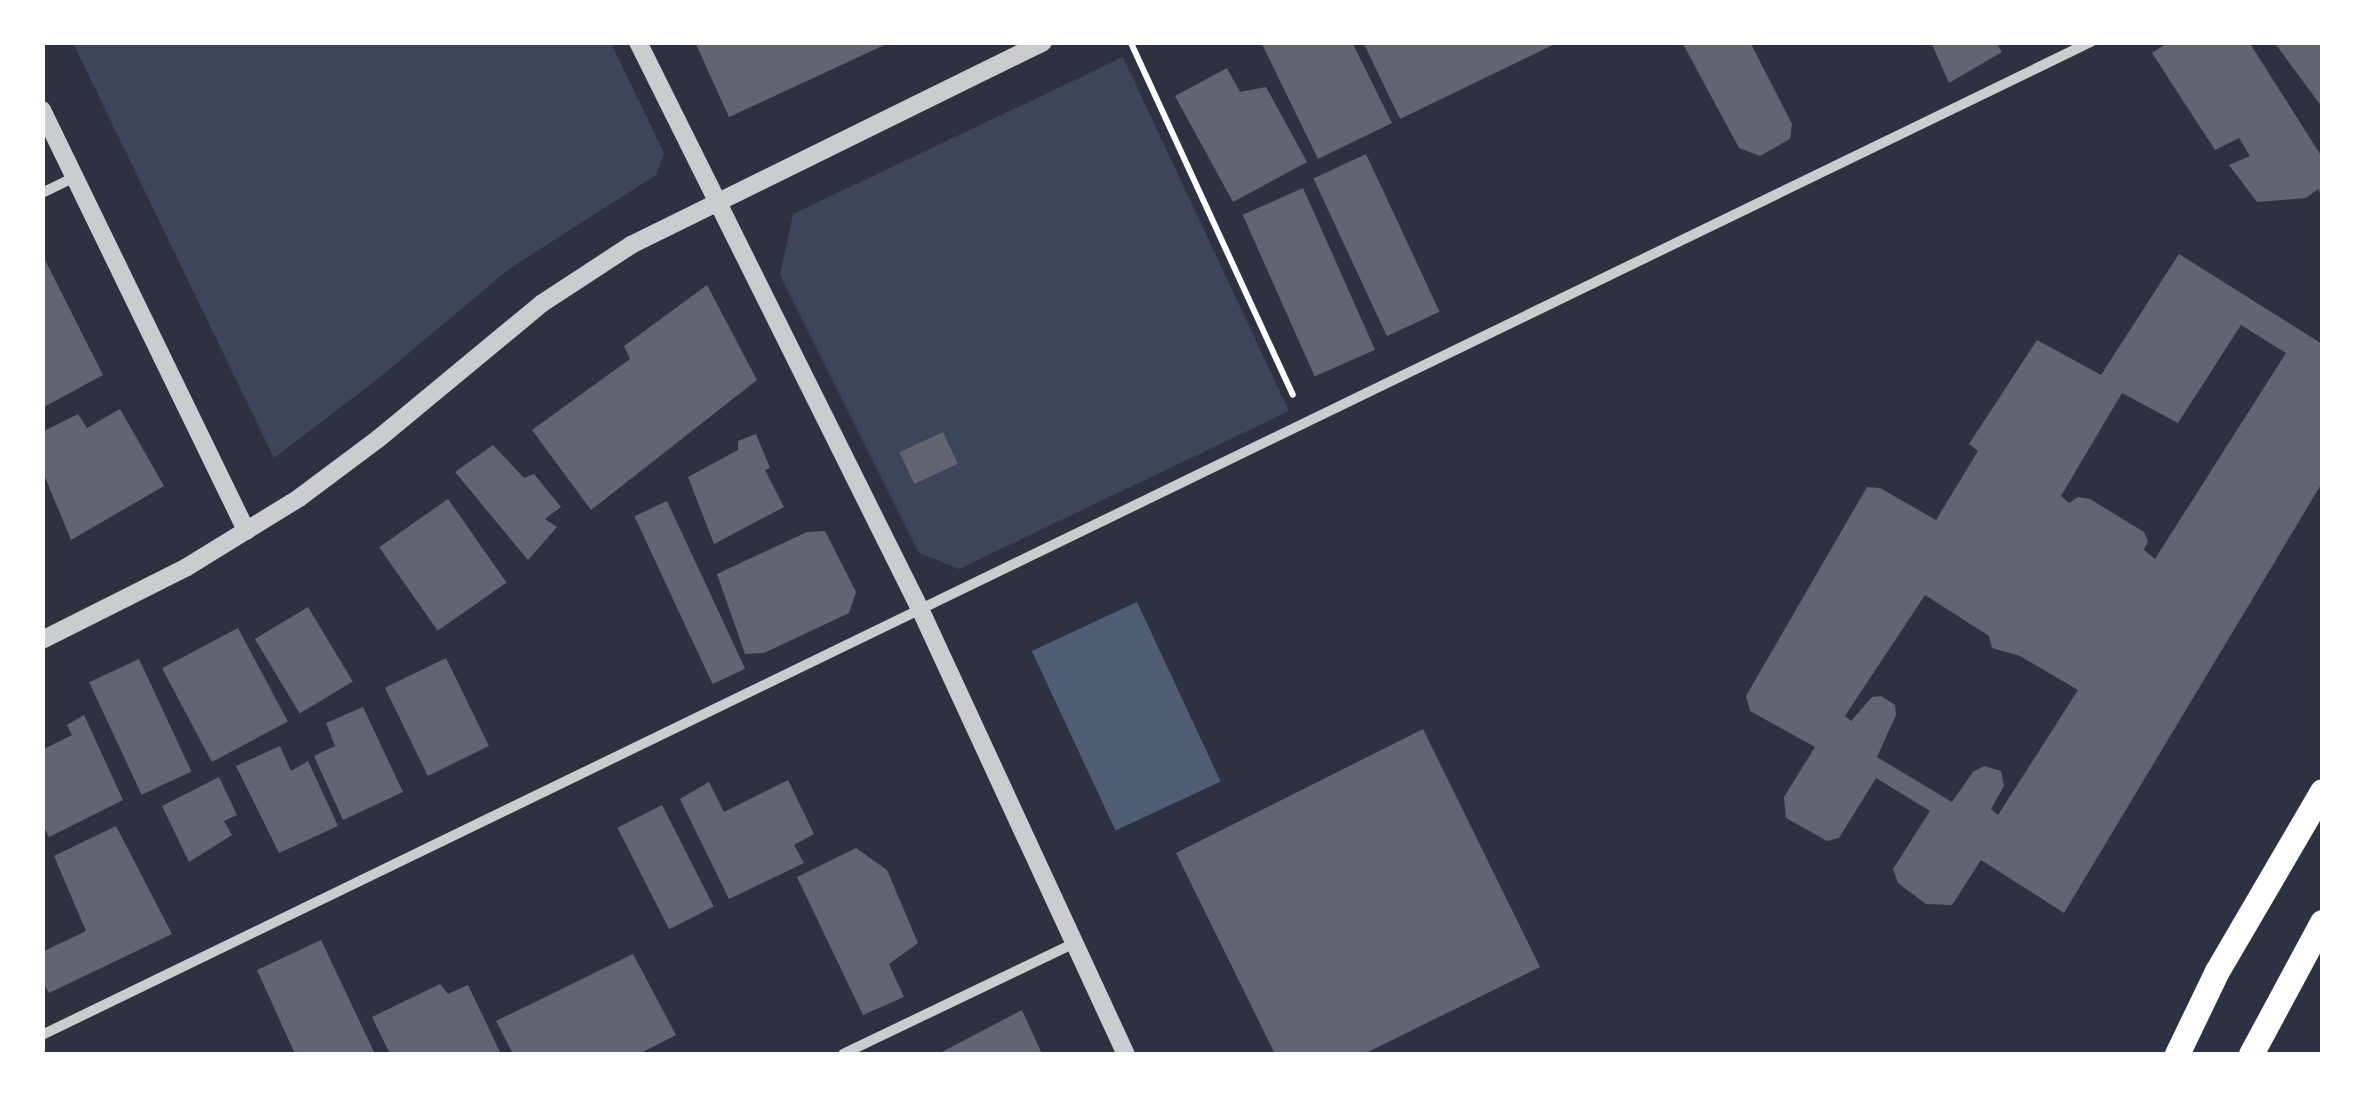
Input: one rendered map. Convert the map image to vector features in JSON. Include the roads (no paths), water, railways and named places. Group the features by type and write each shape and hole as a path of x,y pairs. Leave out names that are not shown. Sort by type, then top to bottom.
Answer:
{"main road":[{"path":"2177,1054 2216,972 2322,791"},
{"path":"2252,1054 2322,922"}],"street":[{"path":"638,42 921,611 1126,1054"},
{"path":"42,640 171,576 246,532 378,440 541,304 632,245 1043,42"},
{"path":"42,1035 2090,42"},
{"path":"42,110 246,532"},
{"path":"42,193 75,178"},
{"path":"842,1054 1073,944"}]}
